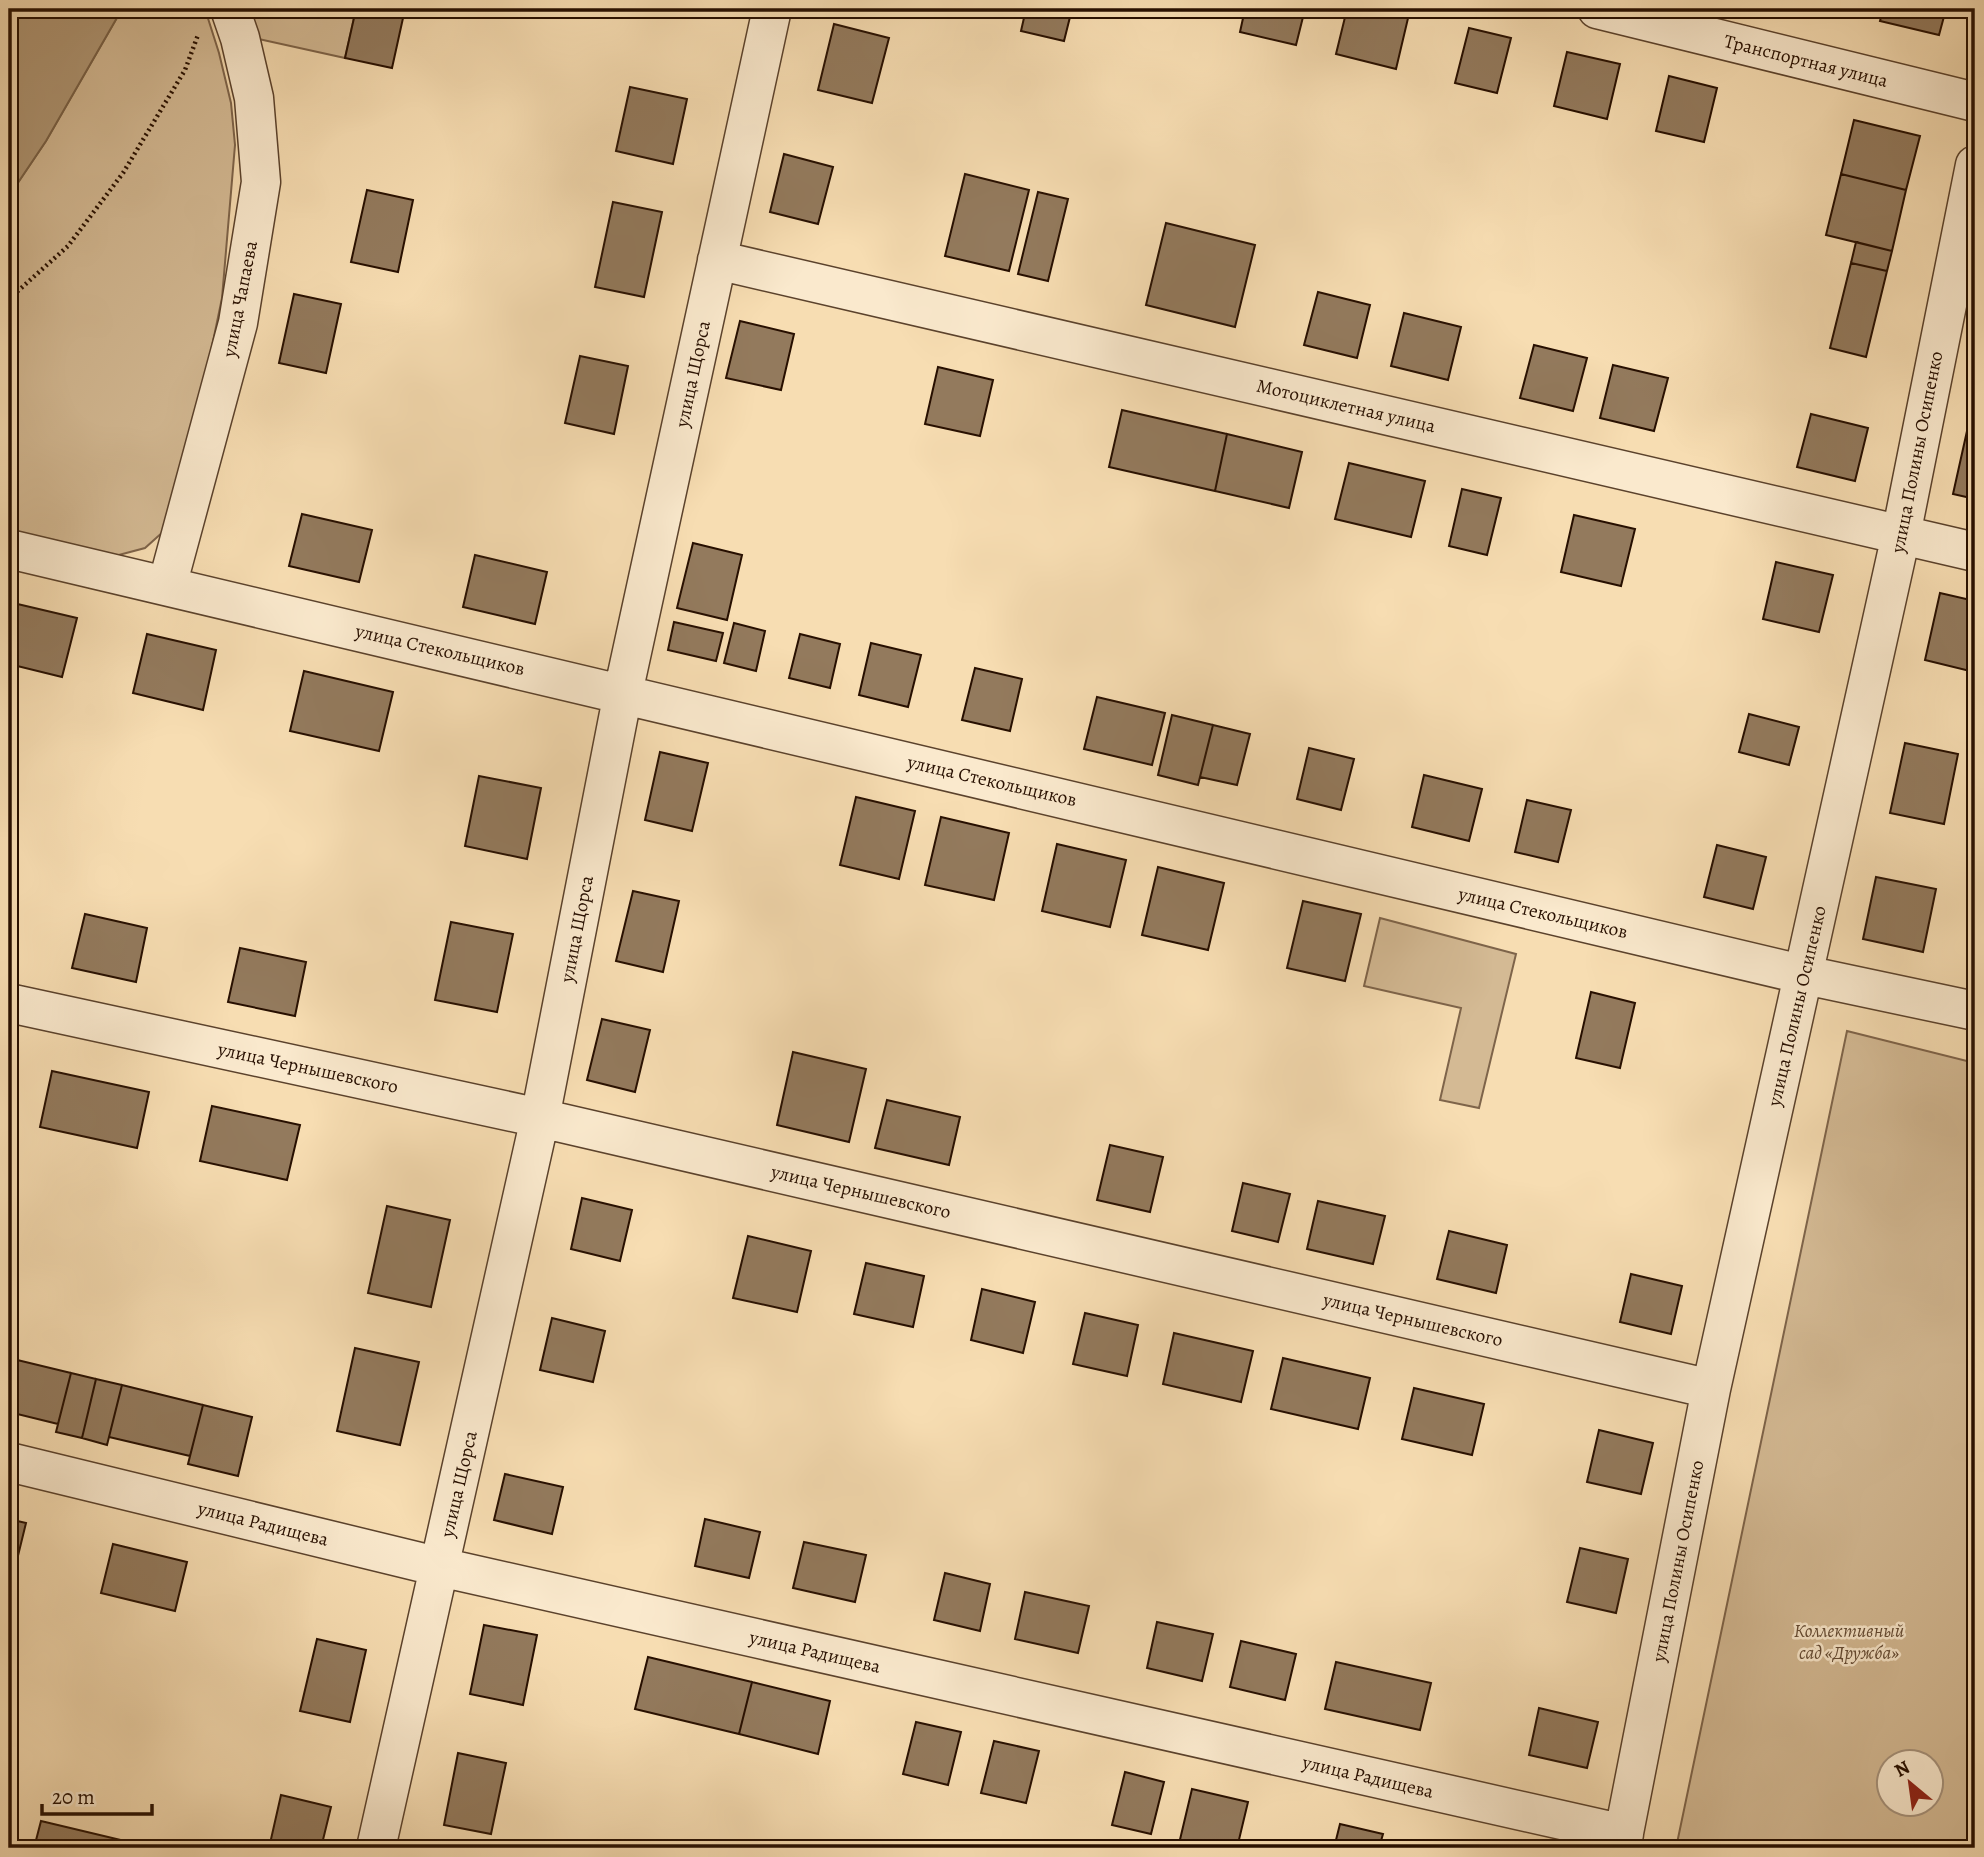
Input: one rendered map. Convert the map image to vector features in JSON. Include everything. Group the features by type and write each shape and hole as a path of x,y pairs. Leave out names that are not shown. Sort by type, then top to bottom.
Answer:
{"street":[{"name":"улица Чапаева","path":"167,586 238,323 261,182 254,98 240,38 230,9"},
{"name":"улица Щорса","path":"376,1848 540,1118 623,693 772,9"},
{"name":"Транспортная улица","path":"1597,9 1975,102"},
{"name":"улица Полины Осипенко","path":"1623,1841 1711,1389 1901,535 1975,165"},
{"name":"Мотоциклетная улица","path":"718,260 1975,552"},
{"name":"улица Стекольщиков","path":"9,549 1805,975 1975,1011"},
{"name":"улица Чернышевского","path":"9,1003 540,1118 1711,1389"},
{"name":"улица Радищева","path":"9,1462 440,1567 1623,1841"}],"path":[{"path":"9,299 68,246 123,173 185,71 200,32"}],"green space":[{"path":"122,9 205,9 231,103 235,145 222,298 205,380 164,531 145,548 100,560 9,538 9,196 46,141"},
{"path":"244,9 356,9 345,58 254,38"},
{"path":"1380,918 1516,954 1479,1108 1440,1100 1461,1008 1364,986"},
{"name":"Коллективный сад «Дружба»","path":"1847,1031 1975,1063 1975,1848 1676,1848"}],"shaded area":[{"path":"9,9 122,9 46,141 9,196"}],"building":[{"path":"356,9 405,9 392,68 345,58"},
{"path":"1026,9 1072,9 1064,41 1021,31"},
{"path":"1144,9 1180,9 1178,17"},
{"path":"1245,9 1305,9 1296,45 1240,32"},
{"path":"1347,9 1388,9 1409,14 1396,69 1336,54"},
{"path":"1883,9 1946,9 1939,35 1880,21"},
{"path":"834,24 889,38 872,103 818,90"},
{"path":"1469,28 1511,38 1497,93 1455,83"},
{"path":"1567,52 1620,64 1607,119 1554,106"},
{"path":"1669,76 1717,88 1704,142 1656,131"},
{"path":"630,87 687,99 673,164 616,151"},
{"path":"1854,120 1920,136 1906,190 1841,174"},
{"path":"784,154 833,167 818,224 770,212"},
{"path":"965,174 1029,190 1009,271 945,256"},
{"path":"1841,174 1906,190 1892,251 1826,235"},
{"path":"367,190 413,200 398,272 351,262"},
{"path":"1038,192 1068,199 1048,281 1018,274"},
{"path":"613,202 662,212 644,297 595,287"},
{"path":"1166,223 1255,245 1235,327 1146,305"},
{"path":"1856,242 1892,251 1887,271 1851,263"},
{"path":"1851,263 1887,271 1866,357 1830,348"},
{"path":"1318,292 1370,305 1357,358 1304,345"},
{"path":"294,294 341,304 326,373 279,363"},
{"path":"1404,313 1461,327 1448,380 1391,366"},
{"path":"740,321 794,334 781,390 726,378"},
{"path":"1534,345 1587,358 1573,411 1520,398"},
{"path":"580,356 628,366 614,434 565,423"},
{"path":"1613,365 1668,378 1654,431 1600,418"},
{"path":"938,367 993,380 980,436 925,424"},
{"path":"1122,410 1227,434 1215,491 1109,467"},
{"path":"1811,414 1868,428 1855,481 1797,467"},
{"path":"1967,431 1975,433 1975,499 1953,494"},
{"path":"1227,434 1302,452 1289,508 1215,491"},
{"path":"1349,463 1425,481 1411,537 1335,519"},
{"path":"1462,489 1501,498 1487,555 1449,546"},
{"path":"302,514 372,530 359,582 289,566"},
{"path":"1574,515 1635,529 1621,586 1561,572"},
{"path":"693,543 742,555 727,620 677,608"},
{"path":"475,555 547,572 535,624 463,607"},
{"path":"1776,562 1833,575 1819,632 1763,619"},
{"path":"1940,593 1975,601 1974,672 1925,660"},
{"path":"9,602 77,618 62,677 9,664"},
{"path":"674,622 723,633 716,661 668,650"},
{"path":"734,623 765,631 756,671 724,663"},
{"path":"147,634 216,650 203,710 133,693"},
{"path":"800,634 840,644 830,688 789,678"},
{"path":"871,643 921,655 908,707 859,695"},
{"path":"975,668 1022,679 1010,731 962,720"},
{"path":"304,671 393,692 379,751 290,731"},
{"path":"1097,697 1165,713 1152,765 1084,749"},
{"path":"1749,714 1799,727 1789,765 1739,752"},
{"path":"1172,715 1213,725 1198,785 1158,775"},
{"path":"1213,725 1250,734 1237,785 1200,777"},
{"path":"1905,743 1958,754 1944,824 1890,813"},
{"path":"1309,748 1354,759 1341,810 1297,799"},
{"path":"660,752 708,763 692,831 645,820"},
{"path":"1424,775 1482,789 1469,841 1412,827"},
{"path":"479,776 541,788 527,859 465,846"},
{"path":"856,797 915,811 899,879 840,865"},
{"path":"1527,800 1571,810 1558,862 1515,852"},
{"path":"941,817 1009,833 994,900 925,885"},
{"path":"1057,844 1126,860 1110,927 1042,911"},
{"path":"1717,845 1766,857 1753,909 1704,897"},
{"path":"1158,867 1224,883 1208,950 1142,935"},
{"path":"1876,877 1936,889 1923,952 1863,939"},
{"path":"633,891 679,901 663,972 616,961"},
{"path":"9,898 14,899 9,922"},
{"path":"1303,901 1361,914 1345,981 1287,968"},
{"path":"85,914 147,928 136,982 72,968"},
{"path":"451,922 513,934 497,1012 435,1000"},
{"path":"240,948 306,962 295,1016 228,1002"},
{"path":"1591,992 1635,1003 1620,1068 1576,1058"},
{"path":"602,1019 650,1030 635,1092 587,1080"},
{"path":"793,1052 866,1069 849,1142 777,1125"},
{"path":"52,1071 149,1092 137,1148 40,1127"},
{"path":"887,1100 960,1117 949,1165 875,1148"},
{"path":"212,1106 300,1125 287,1180 200,1161"},
{"path":"1110,1145 1163,1157 1150,1212 1097,1200"},
{"path":"1243,1183 1290,1194 1278,1242 1232,1231"},
{"path":"582,1198 632,1210 620,1261 571,1249"},
{"path":"1318,1201 1385,1216 1373,1264 1307,1249"},
{"path":"387,1206 450,1220 431,1307 368,1293"},
{"path":"1449,1231 1507,1245 1496,1293 1437,1279"},
{"path":"748,1236 811,1251 797,1312 733,1298"},
{"path":"866,1263 924,1276 913,1327 854,1314"},
{"path":"1631,1274 1682,1286 1671,1334 1620,1322"},
{"path":"982,1289 1035,1302 1023,1353 971,1340"},
{"path":"1085,1313 1138,1325 1127,1376 1073,1364"},
{"path":"552,1318 605,1331 593,1382 540,1370"},
{"path":"1174,1333 1253,1351 1241,1402 1163,1384"},
{"path":"355,1348 419,1362 400,1445 337,1431"},
{"path":"9,1358 71,1373 58,1424 9,1412"},
{"path":"1283,1358 1370,1378 1358,1429 1271,1409"},
{"path":"71,1373 96,1379 82,1438 56,1432"},
{"path":"96,1379 122,1385 107,1445 82,1438"},
{"path":"122,1385 203,1405 190,1456 109,1437"},
{"path":"1414,1388 1484,1404 1472,1455 1402,1439"},
{"path":"203,1405 252,1417 238,1476 188,1464"},
{"path":"1599,1430 1653,1443 1641,1494 1587,1482"},
{"path":"505,1474 563,1487 552,1534 494,1520"},
{"path":"9,1519 26,1523 14,1572 9,1571"},
{"path":"705,1519 760,1532 749,1578 695,1566"},
{"path":"804,1542 866,1555 855,1602 793,1588"},
{"path":"113,1544 187,1562 175,1611 101,1593"},
{"path":"1580,1548 1628,1559 1616,1613 1567,1602"},
{"path":"945,1573 990,1584 980,1631 934,1620"},
{"path":"1025,1592 1089,1606 1078,1653 1015,1639"},
{"path":"1157,1622 1213,1634 1202,1681 1147,1668"},
{"path":"484,1625 537,1635 523,1705 470,1694"},
{"path":"317,1639 366,1650 350,1722 300,1711"},
{"path":"1241,1641 1296,1654 1285,1700 1230,1687"},
{"path":"648,1657 752,1682 739,1734 635,1709"},
{"path":"1336,1662 1431,1683 1420,1730 1325,1709"},
{"path":"752,1682 830,1701 818,1754 739,1734"},
{"path":"1539,1708 1598,1722 1587,1768 1529,1755"},
{"path":"916,1722 961,1732 948,1785 903,1774"},
{"path":"994,1741 1039,1751 1026,1803 981,1793"},
{"path":"458,1753 506,1763 491,1834 444,1825"},
{"path":"1125,1772 1164,1782 1151,1834 1112,1825"},
{"path":"1192,1789 1248,1802 1237,1848 1178,1848"},
{"path":"281,1795 331,1807 321,1848 269,1848"},
{"path":"41,1821 125,1841 124,1848 34,1848"},
{"path":"1340,1824 1383,1834 1379,1848 1334,1848"}]}
